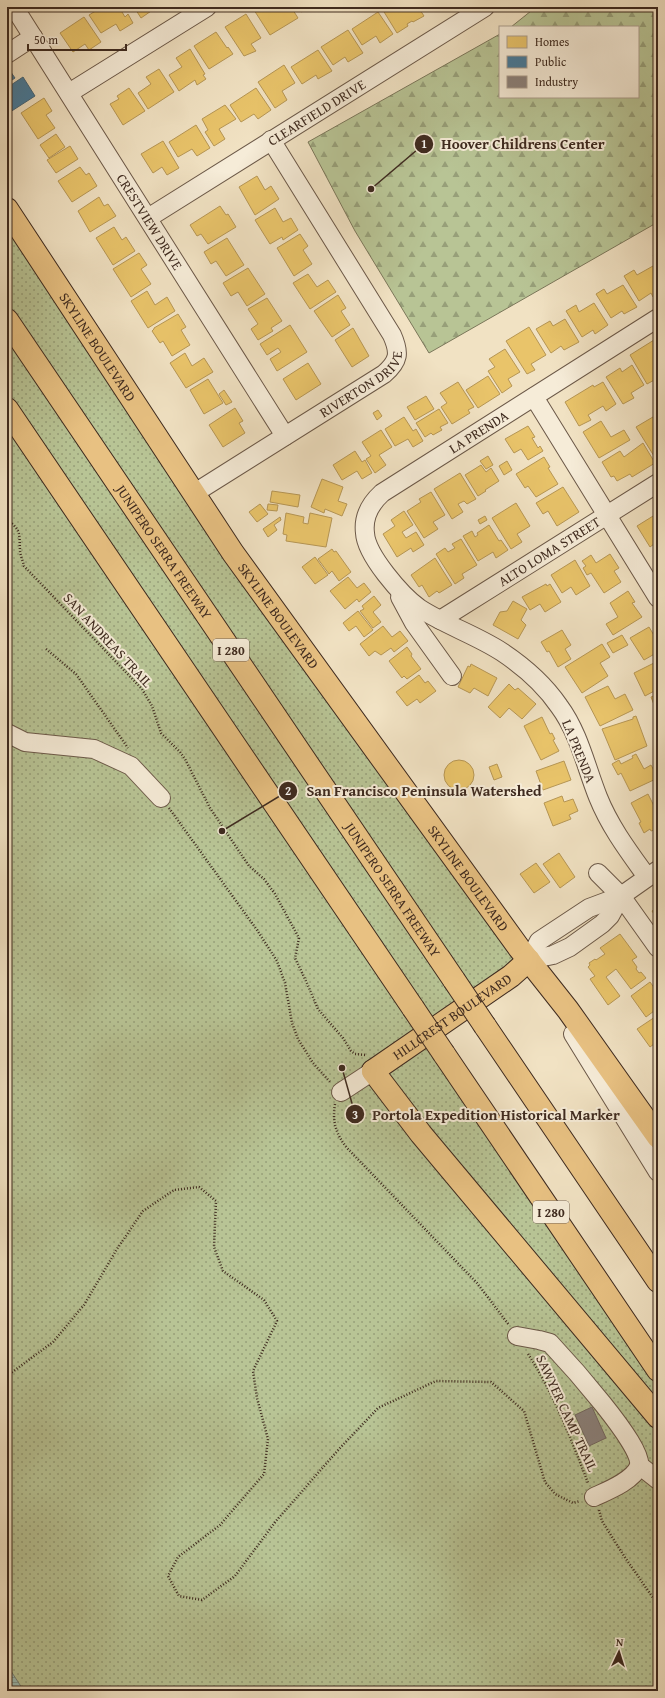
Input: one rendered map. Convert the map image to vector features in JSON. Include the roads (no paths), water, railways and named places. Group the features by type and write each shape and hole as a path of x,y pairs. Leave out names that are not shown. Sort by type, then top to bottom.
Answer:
{"main road":[{"name":"SKYLINE BOULEVARD","path":"7,209 193,494 264,596 529,960 568,1010 658,1137"},
{"name":"JUNIPERO SERRA FREEWAY","path":"7,320 658,1281"},
{"name":"I 280","path":"7,409 658,1370"},
{"name":"HILLCREST BOULEVARD","path":"373,1071 511,976 529,960"},
{"path":"373,1071 421,1134 658,1417"}],"street":[{"name":"CRESTVIEW DRIVE","path":"14,7 285,436"},
{"path":"69,93 207,7"},
{"name":"CLEARFIELD DRIVE","path":"148,218 485,7"},
{"path":"7,54 33,37"},
{"name":"RIVERTON DRIVE","path":"193,494 384,374 392,367 397,356 396,345 392,335 271,140"},
{"name":"LA PRENDA","path":"452,676 414,623 390,579 370,549 364,534 365,518 371,503 382,493 658,318"},
{"path":"534,397 658,598"},
{"name":"ALTO LOMA STREET","path":"440,620 658,483"},
{"name":"LA PRENDA","path":"390,579 406,598 419,608 501,652 522,666 542,685 559,706 573,729 584,754 598,797 609,821 653,873"},
{"path":"7,733 25,742 94,748 131,766 161,798"},
{"path":"598,873 621,896 658,948"},
{"name":"HILLCREST BOULEVARD","path":"529,960 553,955 570,946 602,924 610,916 621,896 653,873"},
{"path":"568,1010 568,1025 658,1172"},
{"path":"341,1092 373,1071"},
{"path":"517,1336 550,1343 615,1419 637,1454 639,1465 636,1472 621,1484 594,1497"},
{"path":"639,1465 658,1480"}],"water":[{"path":"7,1665 24,1691 7,1691"}],"place":[{"name":"Hoover Childrens Center","path":"371,189"},
{"name":"San Francisco Peninsula Watershed","path":"222,831"},
{"name":"Portola Expedition Historical Marker","path":"342,1068"}]}
